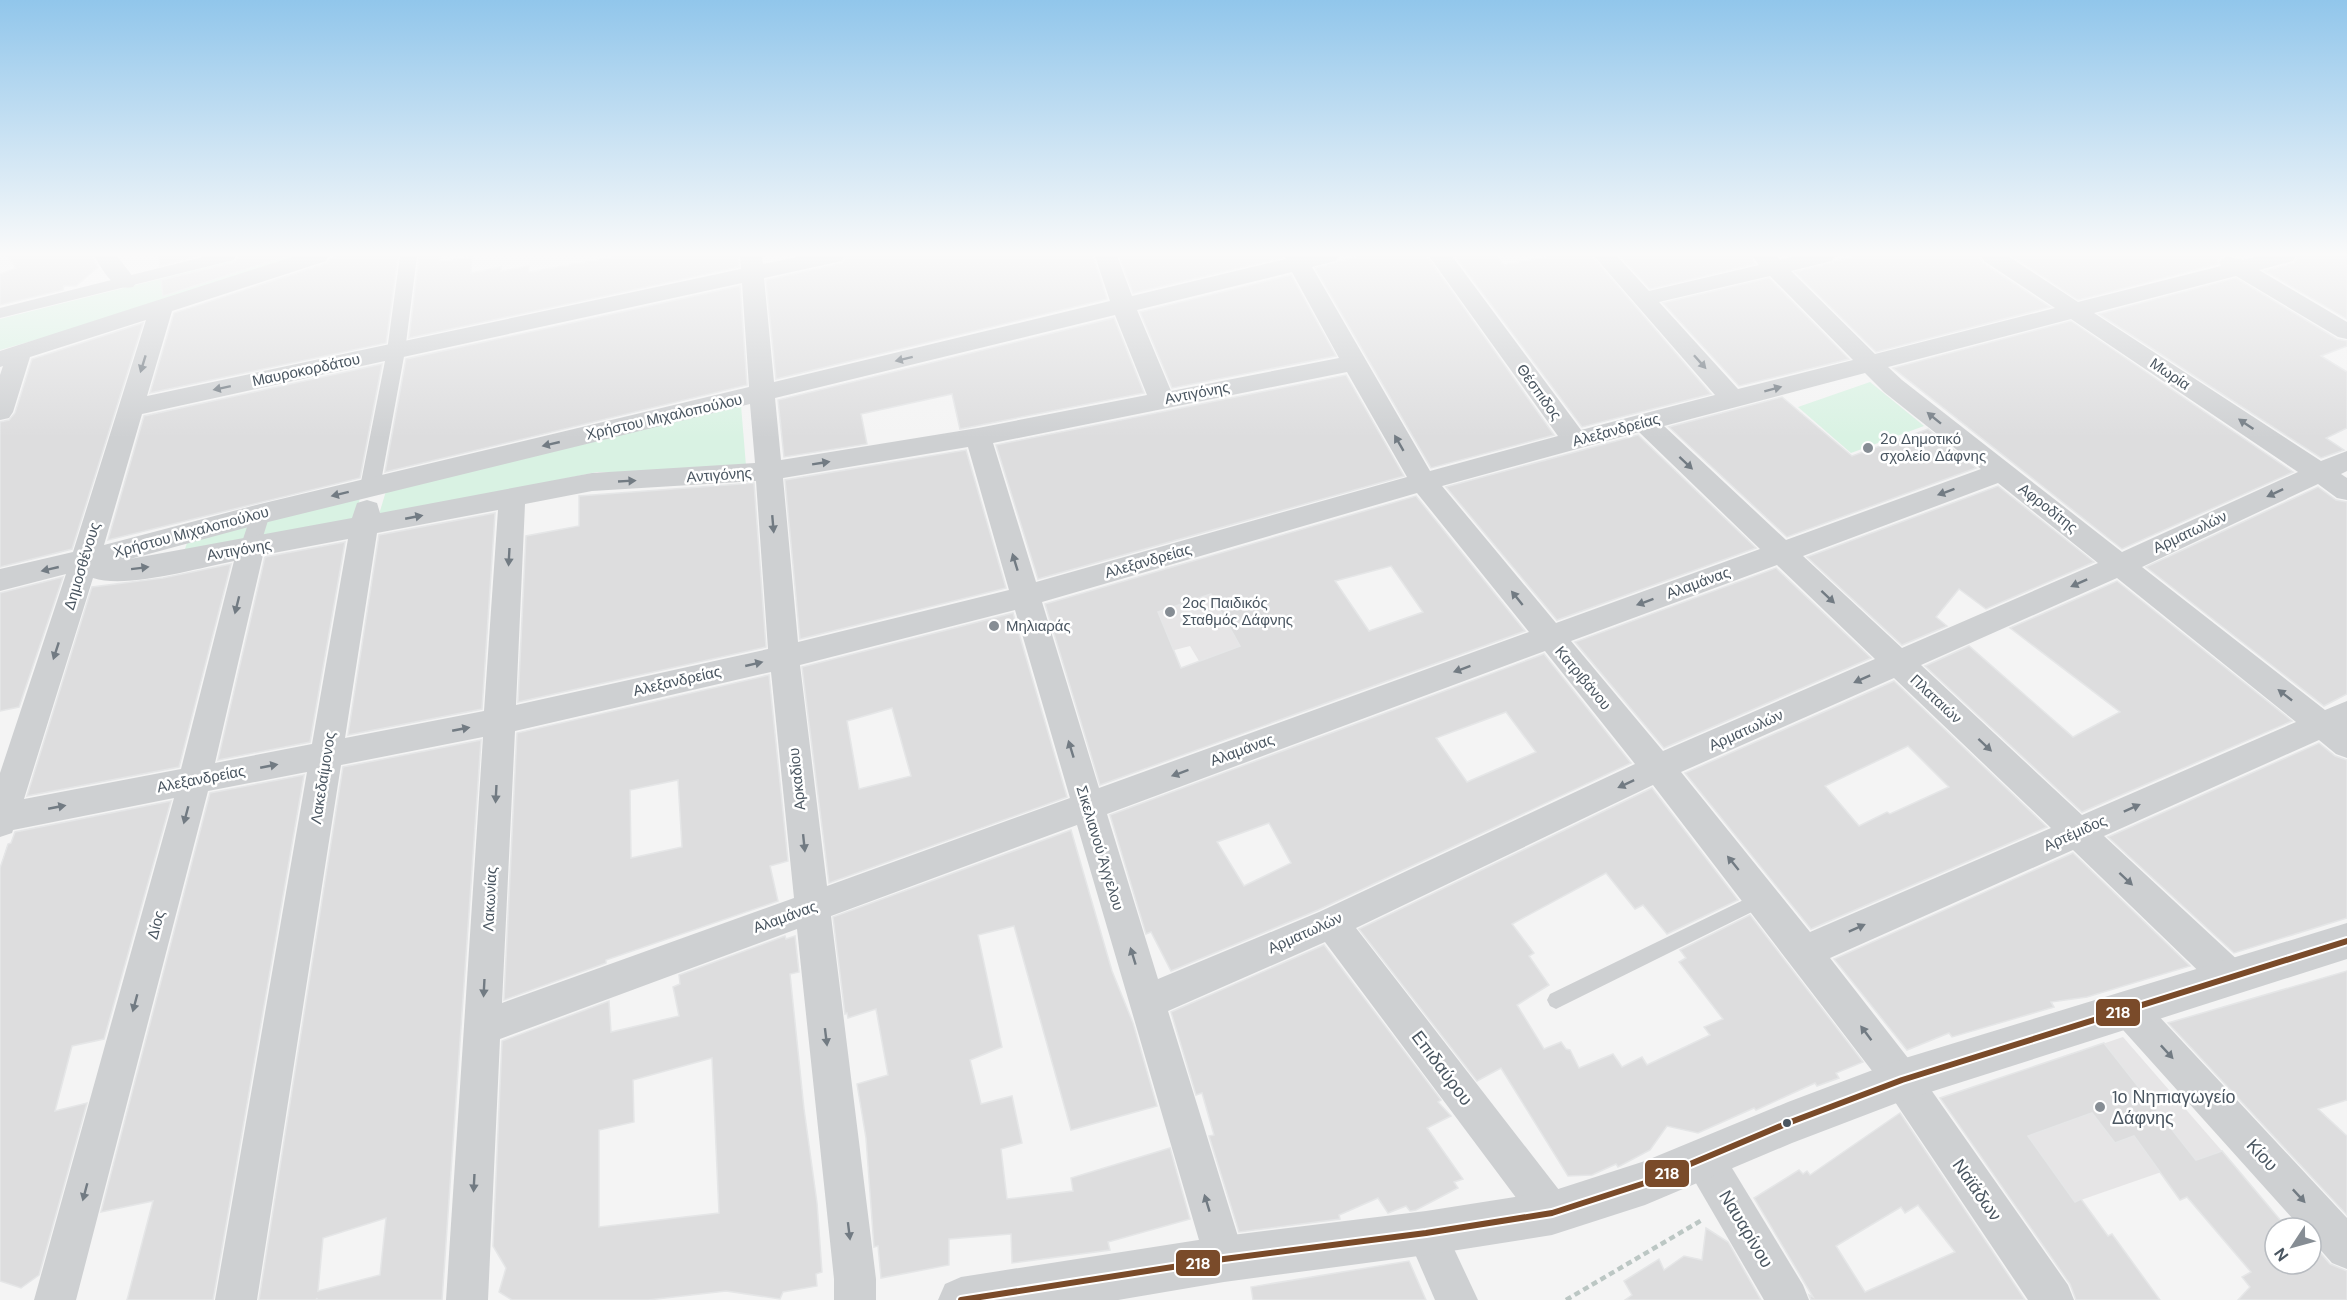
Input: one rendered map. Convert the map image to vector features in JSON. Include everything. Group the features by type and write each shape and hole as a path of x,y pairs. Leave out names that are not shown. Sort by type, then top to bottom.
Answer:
{"street":[{"path":"0,412 10,355 133,317"},
{"name":"Δημοσθένους","path":"1,820 85,560 158,317"},
{"name":"Λακεδαίμονος","path":"236,1300 370,487 401,317"},
{"name":"Μαυροκορδάτου","path":"130,408 396,351 538,317"},
{"name":"Αρκαδίου","path":"757,317 784,657 855,1279 855,1300"},
{"name":"Χρήστου Μιχαλοπούλου","path":"0,580 370,487 764,394 1076,317"},
{"path":"1128,317 1162,400"},
{"name":"Κατριβάνου","path":"1329,317 1423,482 1658,768 1902,1080"},
{"name":"Θέσπιδος","path":"1485,317 1575,440"},
{"path":"1659,317 1733,399"},
{"name":"Αφροδίτης","path":"1822,317 1869,364 2001,472 2121,565 2334,719 2347,745"},
{"name":"Αλεξανδρείας","path":"1,820 501,721 784,657 1025,597 1575,440 2053,317"},
{"name":"Μωρία","path":"2084,317 2347,491"},
{"path":"2321,317 2347,332"},
{"name":"Αντιγόνης","path":"85,560 98,570 139,569 592,483 768,471 978,438 1354,363"},
{"name":"Πλαταιών","path":"1644,422 2229,976"},
{"name":"Σικελιανού Άγγελου","path":"978,438 1224,1259"},
{"name":"Αρματωλών","path":"1147,1002 1331,923 1658,768 2121,565 2347,460"},
{"name":"Αλαμάνας","path":"482,1028 2001,472"},
{"name":"Λακωνίας","path":"467,1300 512,499"},
{"path":"251,548 260,514"},
{"name":"Δίος","path":"55,1300 195,780 251,548"},
{"name":"Αρτέμιδος","path":"1804,952 2334,719"},
{"name":"Επιδαύρου","path":"1331,923 1552,1213"},
{"path":"961,1300 1122,1289 1224,1259 1426,1233 1552,1213 1646,1183 1788,1123 1902,1080 2347,941"},
{"name":"Κίου","path":"2128,1009 2347,1248"},
{"name":"Ναϊάδων","path":"1902,1080 2054,1300"},
{"name":"Ναυαρίνου","path":"1704,1159 1788,1300"},
{"path":"1426,1233 1457,1300"}],"lane":[{"path":"1556,1000 1762,899"}],"path":[{"path":"1566,1300 1731,1204"}],"shaded area":[{"name":"2ος Παιδικός Σταθμός Δάφνης","path":"1193,561 1240,646 1199,661 1190,646 1140,659 1167,571 1165,568"},
{"name":"1ο Νηπιαγωγείο Δάφνης","path":"2123,1037 2222,1151 2075,1202 2028,1136 1996,1080"}],"green space":[{"path":"9,317 116,317 0,350 0,319"},
{"path":"1870,382 1924,426 1851,453 1798,407"},
{"path":"741,405 746,466 673,473 597,472 377,521 386,491"},
{"path":"360,496 356,525 260,544 268,518"},
{"path":"251,522 242,546 182,558 189,537"}],"building":[{"path":"173,317 390,317 386,343 150,393"},
{"path":"412,317 508,317 409,338"},
{"path":"600,317 742,317 747,385 385,472 406,359"},
{"path":"770,317 1034,317 776,379"},
{"path":"1142,317 1314,317 1336,356 1172,388"},
{"path":"1343,317 1470,317 1554,435 1431,468"},
{"path":"1500,317 1644,317 1711,394 1582,427"},
{"path":"1676,317 1807,317 1849,359 1739,386"},
{"path":"1840,317 2013,317 1876,352"},
{"path":"2103,317 2300,317 2337,339 2347,341 2347,346 2321,356 2347,372 2347,428 2326,438 2344,450 2321,458"},
{"path":"1114,318 1144,393 960,429 952,394 861,414 867,444 784,457 778,400"},
{"path":"2071,321 2293,472 2122,549 1893,368"},
{"path":"143,323 72,549 0,567 0,422 9,420 15,413 32,359"},
{"path":"382,364 360,478 108,540 144,416"},
{"path":"1346,375 1404,476 1038,579 996,445"},
{"path":"1782,397 1852,456 1928,429 1976,468 1787,537 1669,427"},
{"path":"1638,435 1756,548 1557,620 1446,487"},
{"path":"966,450 1006,588 800,639 785,480"},
{"path":"754,483 766,647 518,702 526,536 579,526 579,496"},
{"path":"1998,486 2094,562 1986,609 1959,589 1936,617 1947,626 1902,645 1807,557"},
{"path":"2318,487 2336,500 2347,502 2347,694 2324,706 2146,567"},
{"path":"1416,496 1525,631 1100,785 1045,604","holes":["1391,566 1423,612 1369,631 1335,581","1211,594 1240,646 1181,668 1158,612"]},
{"path":"495,513 482,709 348,735 379,535"},
{"path":"345,542 310,742 218,760 265,557"},
{"path":"231,564 179,767 27,796 92,587 163,578"},
{"path":"1776,568 1871,658 1664,748 1575,642"},
{"path":"63,577 19,707 0,711 0,593"},
{"path":"2117,581 2292,721 2082,812 1925,666 1969,646 2073,737 2120,712 2010,628"},
{"path":"1013,613 1067,797 829,883 802,667","holes":["892,708 911,776 859,789 847,721"]},
{"path":"1544,654 1631,763 1318,910 1171,971 1151,932 1146,934 1110,815","holes":["1506,712 1536,752 1467,782 1436,738","1269,823 1291,863 1244,886 1217,842"]},
{"path":"769,675 788,861 770,866 778,901 606,960 606,963 504,1000 517,733","holes":["678,780 682,847 631,858 630,790"]},
{"path":"1894,681 2047,827 1811,929 1685,773","holes":["1908,746 1949,787 1859,826 1825,786"]},
{"path":"481,740 442,1300 317,1300 317,1298 316,1300 259,1300 343,767","holes":["386,1218 380,1275 318,1291 323,1238"]},
{"path":"2319,743 2335,756 2347,760 2347,918 2234,953 2108,837"},
{"path":"304,775 213,1300 127,1300 153,1201 101,1212 210,793"},
{"path":"1652,788 1738,900 1667,934 1643,905 1635,909 1606,873 1512,924 1534,953 1529,956 1549,985 1517,1005 1544,1049 1561,1042 1566,1049 1570,1050 1579,1068 1613,1054 1622,1067 1642,1057 1647,1065 1710,1035 1704,1027 1723,1019 1679,962 1686,958 1680,950 1750,915 1863,1062 1836,1073 1839,1078 1817,1086 1815,1083 1698,1133 1667,1126 1650,1150 1618,1167 1616,1164 1592,1175 1568,1176 1501,1068 1477,1081 1359,929"},
{"path":"171,801 104,1039 72,1046 55,1111 87,1103 39,1275 21,1288 0,1281 0,868 8,844 11,843 15,832"},
{"path":"1071,830 1112,971 1133,1023 1157,1106 1071,1130 1014,926 978,935 1002,1047 970,1060 981,1104 1012,1096 1022,1143 1001,1149 1007,1199 1073,1191 1071,1178 1170,1148 1190,1219 1108,1242 1110,1250 1012,1263 1011,1234 949,1239 949,1265 881,1278 878,1246 874,1247 866,1138 857,1084 888,1075 876,1009 848,1018 847,1013 845,1014 833,917"},
{"path":"2073,853 2190,966 2087,997 2051,1002 2054,1007 1952,1037 1949,1033 1907,1050 1834,959"},
{"path":"785,936 786,939 795,936 799,972 790,974 804,1109 817,1203 822,1272 816,1274 817,1286 783,1292 780,1299 726,1291 648,1300 512,1300 499,1292 506,1268 493,1246 502,1041 609,1001 611,1032 679,1016 673,987 680,984 679,975","holes":["712,1058 719,1213 599,1227 599,1130 634,1122 633,1080"]},
{"path":"1324,945 1441,1100 1438,1102 1451,1116 1427,1128 1463,1179 1454,1182 1458,1188 1416,1210 1410,1211 1406,1206 1388,1213 1378,1198 1339,1215 1340,1219 1239,1232 1209,1136 1214,1135 1202,1093 1196,1095 1171,1012"},
{"path":"2347,971 2347,1100 2318,1109 2347,1136 2347,1215 2168,1023"},
{"path":"2104,1043 2196,1160 2222,1151 2277,1216 2263,1216 2263,1276 2323,1276 2323,1256 2330,1264 2347,1271 2347,1300 2238,1300 2250,1287 2242,1277 2251,1272 2187,1197 2180,1200 2134,1136 2115,1143 2092,1113 2028,1136 2075,1202 2081,1199 2108,1236 2112,1234 2160,1300 2076,1300 2070,1284 1940,1098"},
{"path":"1900,1113 2025,1300 1811,1300 1809,1295 1813,1297 1754,1198 1799,1170 1803,1174 1807,1171 1810,1175","holes":["1918,1205 1955,1252 1865,1292 1836,1246 1901,1207 1905,1213"]},
{"path":"1706,1228 1728,1242 1761,1300 1625,1300 1632,1295 1624,1281 1659,1259 1664,1270 1684,1256 1702,1260"},
{"path":"1409,1261 1426,1300 1253,1300 1251,1287"}],"transit line":[{"name":"218","path":"961,1300 1224,1259 1426,1233 1552,1213 1645,1183 1788,1123 1902,1080 2347,941"}],"place":[{"name":"2ο Δημοτικό σχολείο Δάφνης","path":"1868,448"},
{"name":"2ος Παιδικός Σταθμός Δάφνης","path":"1170,612"},
{"name":"Μηλιαράς","path":"994,626"},
{"name":"1ο Νηπιαγωγείο Δάφνης","path":"2100,1107"}]}
